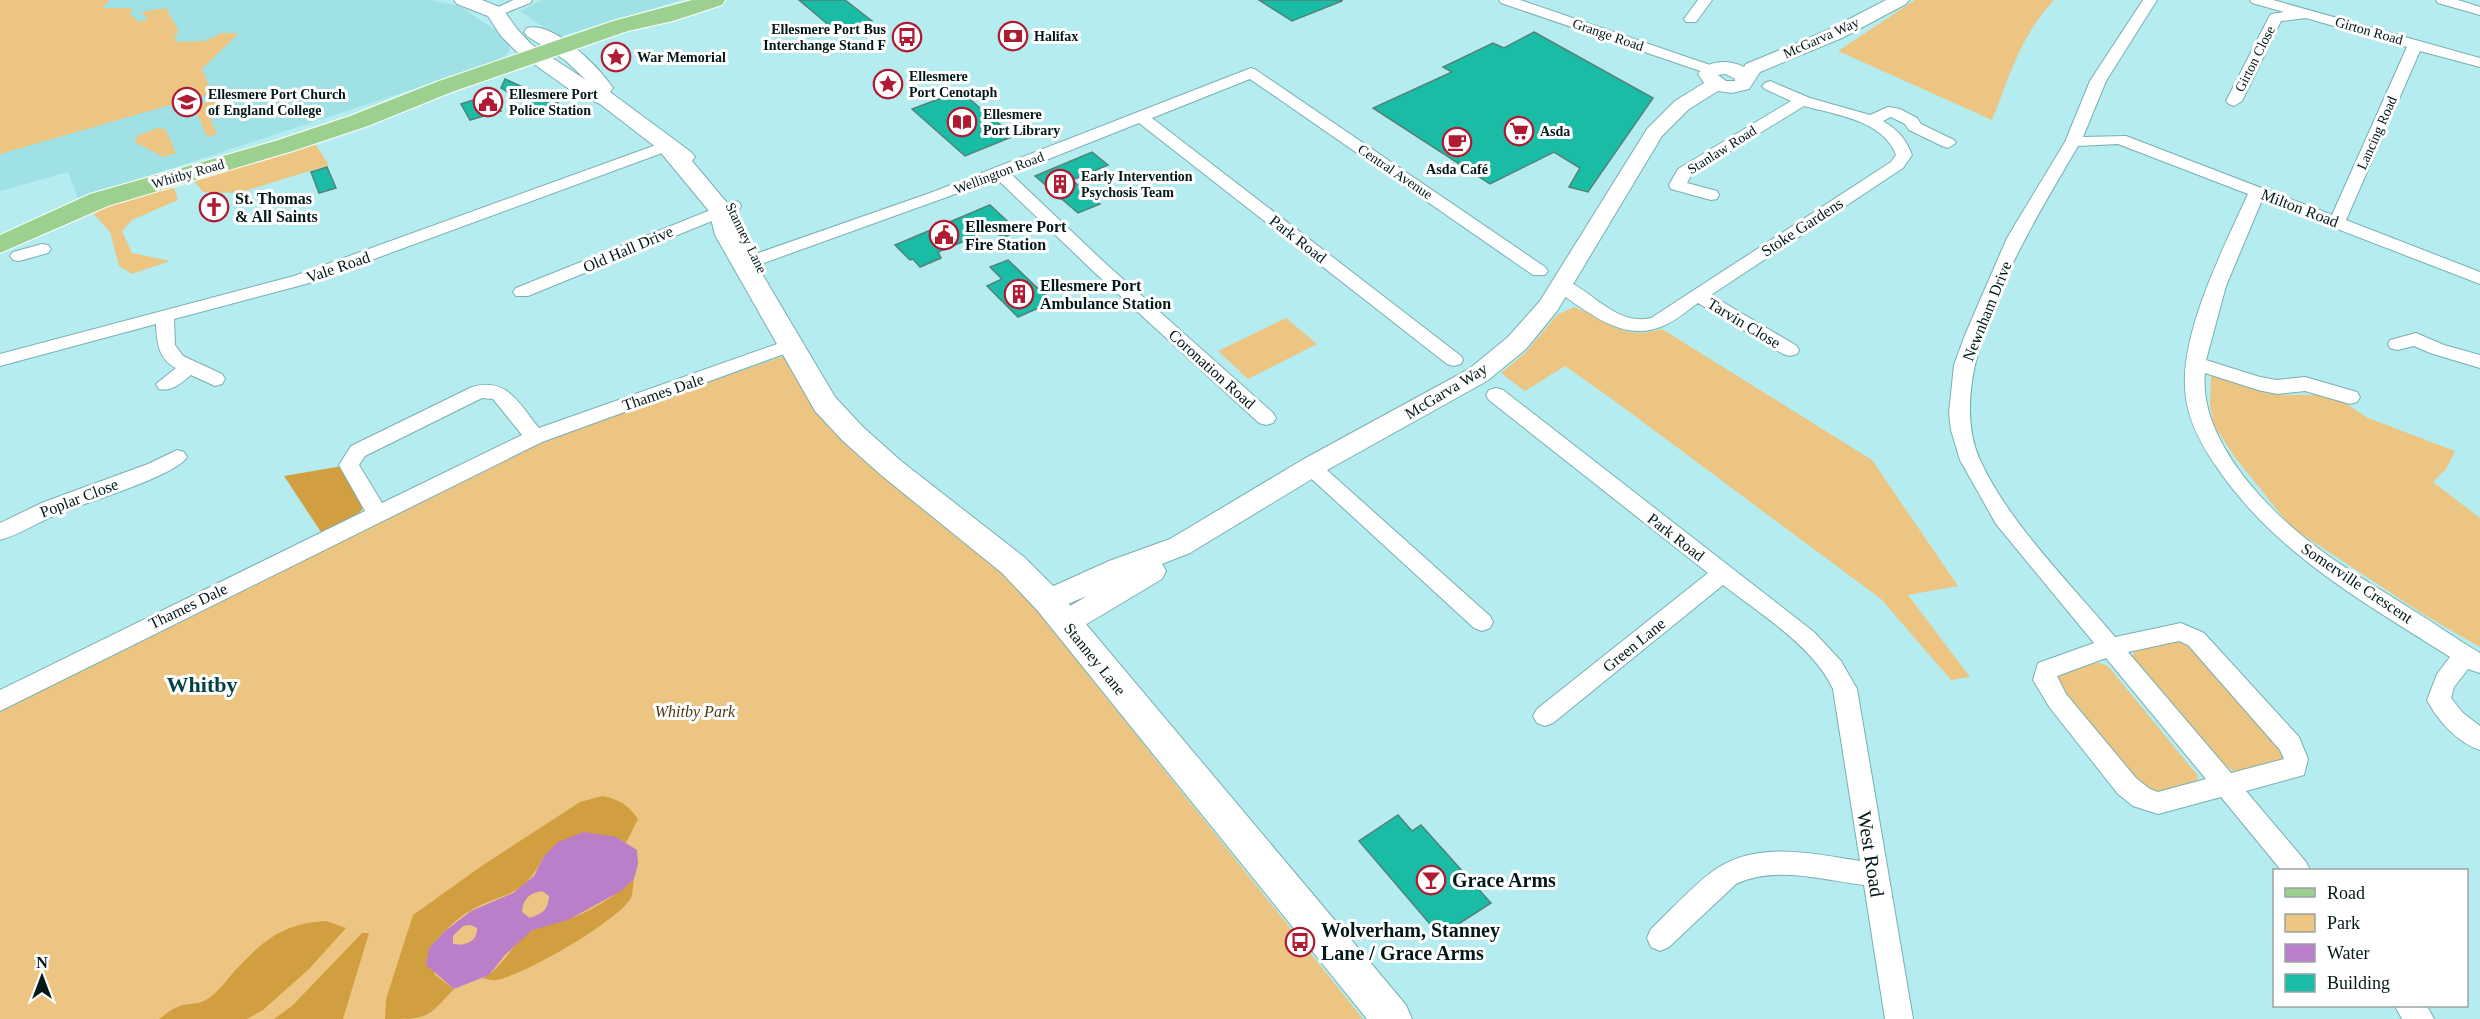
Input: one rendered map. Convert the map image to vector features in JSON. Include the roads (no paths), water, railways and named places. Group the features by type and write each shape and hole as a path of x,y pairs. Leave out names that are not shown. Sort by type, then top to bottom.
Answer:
{"main road":[{"path":"464,0 481,5 499,17"},
{"name":"Whitby Road","path":"10,254 99,200 284,146 381,113 456,94 555,55 633,32 665,16 714,0"},
{"name":"Stanney Lane","path":"499,17 508,32 524,48 555,55 577,84 608,99 667,146 710,176 727,208 727,235 751,261 784,333 825,404 891,468 1013,565 1056,612 1392,1019"},
{"name":"Stanney Lane","path":"667,146 727,208"}],"street":[{"path":"499,17 525,0"},
{"name":"Grange Road","path":"1506,0 1718,74"},
{"path":"1690,19 1705,0"},
{"name":"McGarva Way","path":"1056,612 1162,565 1180,546 1311,467 1478,375 1517,343 1549,306 1654,133 1682,105 1718,74 1864,0"},
{"name":"McGarva Way","path":"1718,74 1737,87 1742,85 1753,68 1835,34 1900,0"},
{"name":"Girton Close","path":"2252,0 2276,17 2310,15"},
{"name":"Girton Road","path":"2257,0 2480,63"},
{"path":"2443,0 2480,11"},
{"name":"Newnham Drive","path":"2145,2 2098,81 2095,117 2073,142 2016,238 1974,335 1965,365 1959,413 1961,430 1970,460 2003,518 2296,869"},
{"name":"Girton Close","path":"2234,101 2276,17"},
{"name":"Lancing Road","path":"2337,222 2416,44"},
{"name":"Wellington Road","path":"751,261 1000,173 1251,73"},
{"name":"Central Avenue","path":"1251,73 1539,272"},
{"name":"Stoke Gardens","path":"1560,285 1617,322 1638,327 1657,322 1897,165 1904,155 1902,144 1890,132 1871,121 1803,100 1770,86"},
{"name":"Stanlaw Road","path":"1711,195 1677,185 1684,172 1803,100"},
{"path":"1871,121 1888,112 1894,112 1911,121 1915,127 1948,143"},
{"name":"Park Road","path":"1141,117 1454,360"},
{"name":"Milton Road","path":"2095,117 2120,139 2480,277"},
{"name":"Milton Road","path":"2073,142 2120,139"},
{"name":"Vale Road","path":"0,360 320,273 667,146"},
{"name":"Coronation Road","path":"1000,173 1099,267 1266,418"},
{"name":"Somerville Crescent","path":"2258,191 2226,262 2207,319 2196,363 2193,387 2199,416 2208,438 2251,499 2301,547 2473,660"},
{"name":"Old Hall Drive","path":"522,292 727,208"},
{"path":"10,254 42,249"},
{"name":"Tarvin Close","path":"1698,295 1790,350"},
{"path":"165,317 166,346 176,360 215,379"},
{"path":"2397,344 2412,332 2437,349 2480,362"},
{"name":"Thames Dale","path":"0,701 535,437 784,333"},
{"path":"2196,363 2277,387 2299,377 2350,397"},
{"path":"166,384 190,367"},
{"path":"377,513 349,465 352,457 358,451 479,392 491,391 500,394 535,437"},
{"name":"Park Road","path":"1496,395 1806,638 1828,658 1839,673 1845,689"},
{"path":"1311,467 1482,622"},
{"name":"Poplar Close","path":"0,532 51,508 168,468"},
{"name":"Green Lane","path":"1545,716 1722,574"},
{"path":"2175,633 2196,639 2290,744 2296,759 2295,767 2158,803 2142,798 2127,786 2058,700 2045,680 2046,669 2110,647 2175,633"},
{"path":"2467,737 2439,700 2440,689 2449,674 2473,660"},
{"name":"West Road","path":"1845,689 1899,1019"},
{"path":"1660,938 1727,876 1745,867 1792,863 1874,875"},
{"path":"2411,1007 2420,1019"}],"water":[{"path":"584,832 616,837 637,850 638,864 634,879 621,891 568,920 532,930 505,955 489,975 454,989 426,965 429,948 445,931 471,911 513,893 534,876 544,856 558,842","holes":["542,891 549,896 546,908 530,918 522,912 525,900 530,895","470,925 477,928 473,940 466,944 453,944 453,936 463,926"]}],"place":[{"name":"Halifax","path":"1013,36"},
{"name":"Ellesmere Port Bus Interchange Stand F","path":"907,37"},
{"name":"War Memorial","path":"616,57"},
{"name":"Ellesmere Port Cenotaph","path":"888,84"},
{"name":"Ellesmere Port Church of England College","path":"187,102"},
{"name":"Ellesmere Port Police Station","path":"488,102"},
{"name":"Ellesmere Port Library","path":"962,122"},
{"name":"Asda","path":"1519,131"},
{"name":"Asda Café","path":"1457,142"},
{"name":"Early Intervention Psychosis Team","path":"1060,184"},
{"name":"St. Thomas & All Saints","path":"214,207"},
{"name":"Ellesmere Port Fire Station","path":"944,235"},
{"name":"Ellesmere Port Ambulance Station","path":"1019,294"},
{"name":"Grace Arms","path":"1431,880"},
{"name":"Wolverham, Stanney Lane / Grace Arms","path":"1300,942"}],"district":[{"name":"Whitby","path":"202,684"}],"park label":[{"name":"Whitby Park","path":"695,711"}]}
